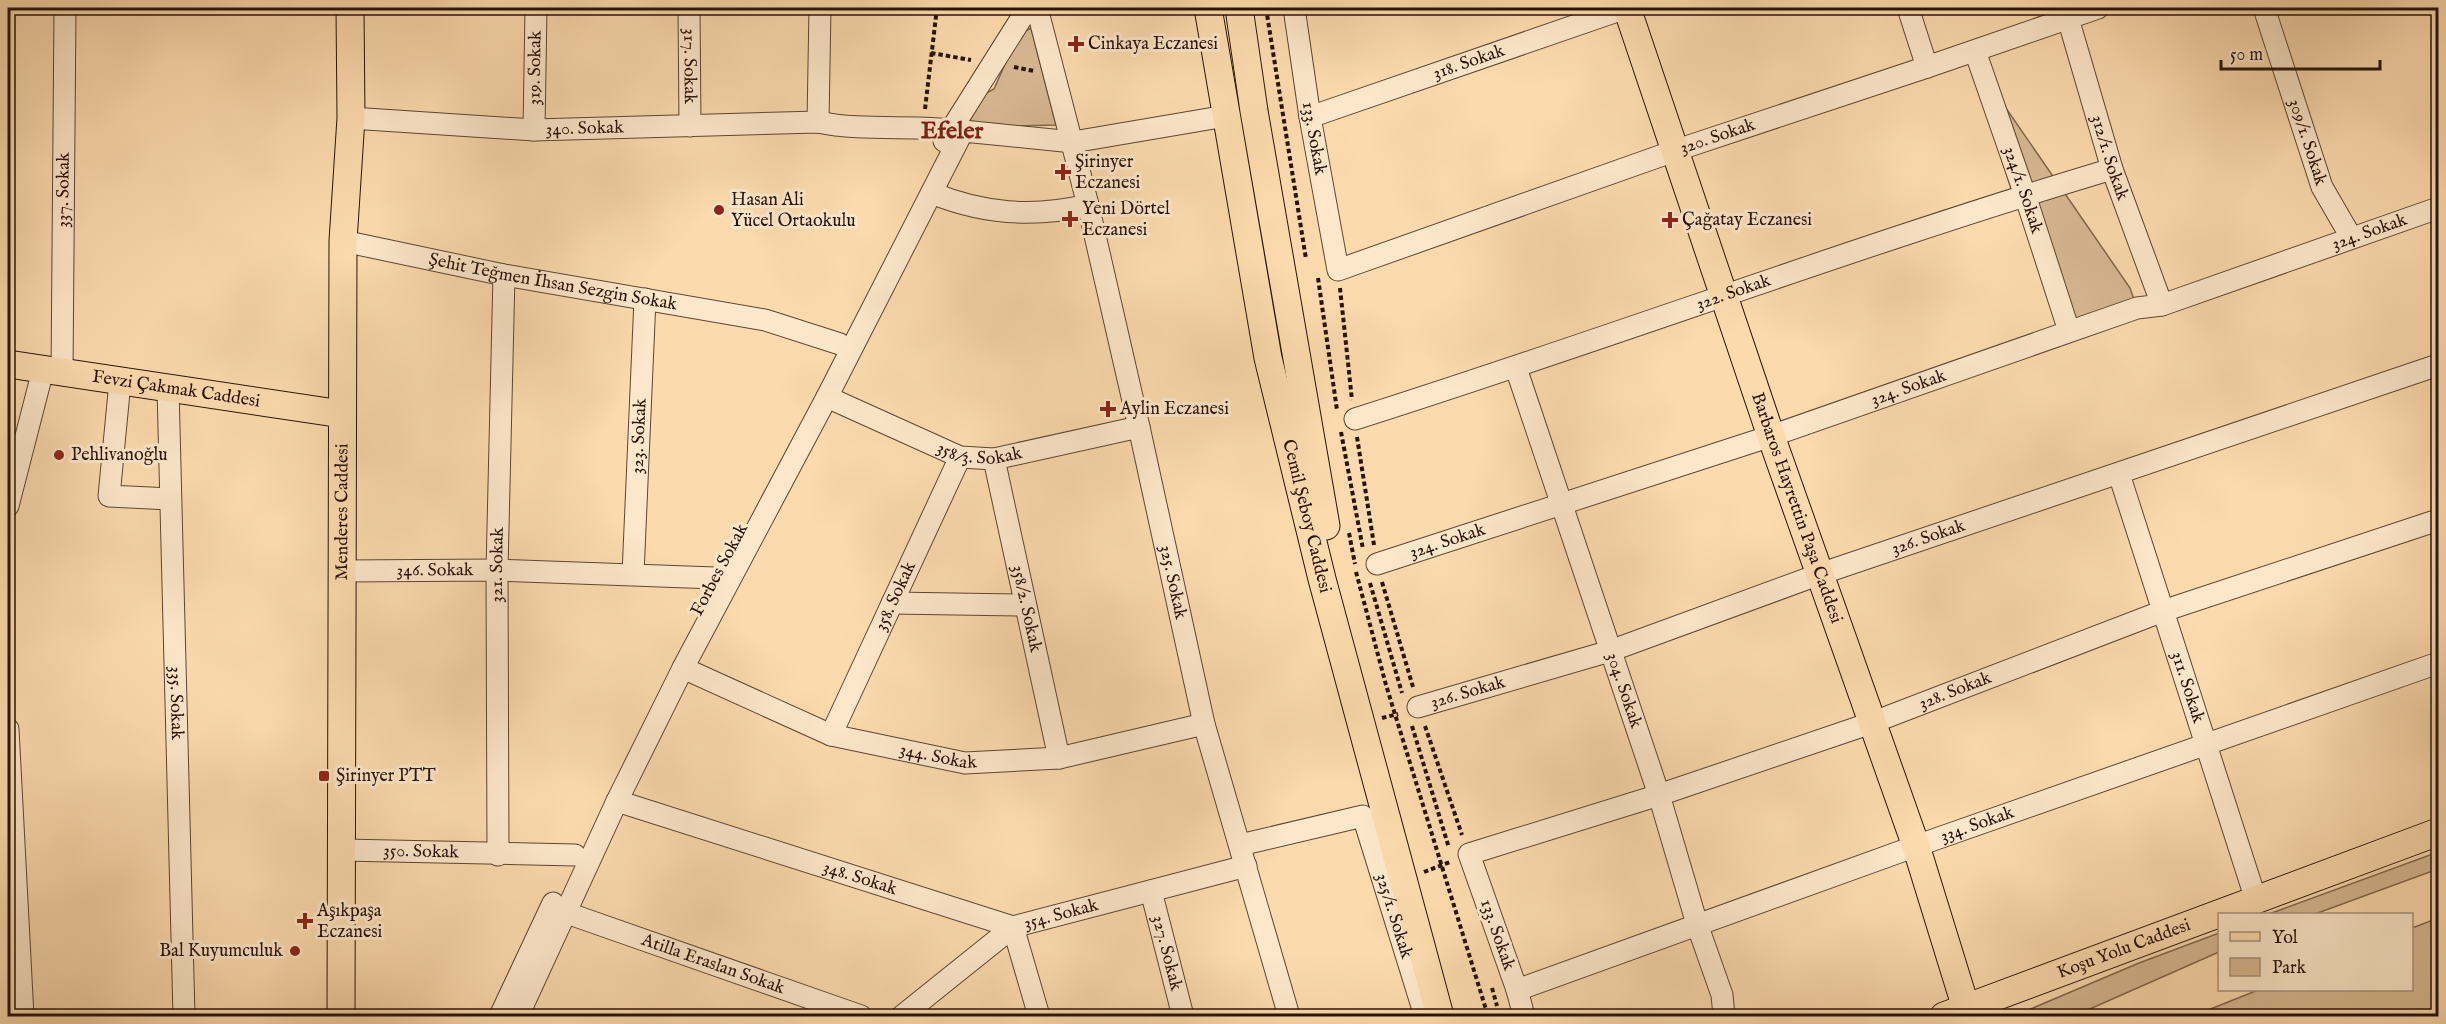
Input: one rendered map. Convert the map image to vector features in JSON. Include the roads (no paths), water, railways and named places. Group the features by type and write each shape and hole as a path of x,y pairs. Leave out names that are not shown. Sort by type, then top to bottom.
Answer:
{"main road":[{"name":"Menderes Caddesi","path":"342,1017 342,414 344,241 351,118 350,8"},
{"name":"Cemil Şeboy Caddesi","path":"1208,8 1268,358 1322,579 1440,1017"},
{"name":"Cemil Şeboy Caddesi","path":"1239,8 1254,111 1336,579 1384,718 1431,869 1460,1017"},
{"name":"Barbaros Hayrettin Paşa Caddesi","path":"1627,8 1677,150 1771,436 1916,846 1955,1012"},
{"name":"Fevzi Çakmak Caddesi","path":"8,364 342,414"},
{"name":"Koşu Yolu Caddesi","path":"2221,913 2439,832"},
{"name":"Koşu Yolu Caddesi","path":"1955,1012 2218,914"}],"street":[{"name":"337. Sokak","path":"8,506 53,372 65,8"},
{"name":"319. Sokak","path":"534,130 536,8"},
{"name":"317. Sokak","path":"689,8 690,126"},
{"path":"820,8 818,122 840,127 957,130 1073,142 1226,116"},
{"name":"Forbes Sokak","path":"500,1017 575,855 715,578 822,386 840,344 957,130 1024,14 1037,8 1073,142"},
{"name":"133. Sokak","path":"1294,8 1310,117 1338,270"},
{"name":"318. Sokak","path":"1310,117 1627,8"},
{"path":"1908,8 1927,67"},
{"name":"320. Sokak","path":"1338,270 1677,150 1975,51 2066,12 2098,8"},
{"name":"309/1. Sokak","path":"2264,8 2322,187 2351,237"},
{"name":"312/1. Sokak","path":"2066,12 2112,169 2162,305"},
{"name":"324/1. Sokak","path":"1975,51 2069,331"},
{"name":"340. Sokak","path":"351,118 534,130 818,122"},
{"name":"Forbes Sokak","path":"518,1017 564,912 617,801 683,668 932,193 957,130"},
{"name":"325. Sokak","path":"1073,142 1139,427 1204,724 1289,1017"},
{"name":"322. Sokak","path":"1344,419 1516,368 1725,295 2025,195 2112,169"},
{"path":"932,193 960,204 1000,212 1061,211 1088,205"},
{"name":"324. Sokak","path":"1371,568 1561,503 1771,436 2137,308 2162,305 2439,208"},
{"name":"Şehit Teğmen İhsan Sezgin Sokak","path":"344,241 504,275 765,320 840,344"},
{"name":"321. Sokak","path":"498,855 497,570 504,275"},
{"name":"323. Sokak","path":"633,574 645,299"},
{"name":"326. Sokak","path":"1413,709 1610,651 1820,574 2439,365"},
{"name":"304. Sokak","path":"1516,368 1659,795 1697,924 1722,995 1724,1017"},
{"path":"120,382 109,496 170,499"},
{"name":"335. Sokak","path":"168,389 184,1017"},
{"name":"358/3. Sokak","path":"827,397 960,457 994,459 1139,427"},
{"name":"358. Sokak","path":"831,735 960,457"},
{"name":"358/2. Sokak","path":"994,459 1059,758"},
{"name":"311. Sokak","path":"2119,474 2256,900"},
{"name":"328. Sokak","path":"1459,862 1874,722 2163,611 2439,520"},
{"name":"346. Sokak","path":"343,571 497,570 715,578"},
{"path":"892,603 1025,605"},
{"name":"334. Sokak","path":"1517,990 1916,846 2439,663"},
{"name":"344. Sokak","path":"683,668 831,735 965,763 1059,758 1204,724"},
{"path":"8,729 23,1017"},
{"name":"348. Sokak","path":"617,801 1012,927"},
{"name":"325/1. Sokak","path":"1240,845 1363,816 1425,1017"},
{"name":"350. Sokak","path":"343,850 575,855"},
{"name":"133. Sokak","path":"1459,862 1517,990 1524,1017"},
{"name":"354. Sokak","path":"902,1017 1012,927 1246,866"},
{"name":"327. Sokak","path":"1151,891 1184,1017"},
{"name":"Atilla Eraslan Sokak","path":"564,912 861,1017"},
{"path":"1012,927 1039,1017"}],"place":[{"name":"Cinkaya Eczanesi","path":"1076,44"},
{"name":"Şirinyer Eczanesi","path":"1063,172"},
{"name":"Hasan Ali Yücel Ortaokulu","path":"719,210"},
{"name":"Yeni Dörtel Eczanesi","path":"1070,219"},
{"name":"Çağatay Eczanesi","path":"1670,220"},
{"name":"Aylin Eczanesi","path":"1108,409"},
{"name":"Pehlivanoğlu","path":"59,455"},
{"name":"Şirinyer PTT","path":"324,776"},
{"name":"Aşıkpaşa Eczanesi","path":"305,921"},
{"name":"Bal Kuyumculuk","path":"295,951"}],"district":[{"name":"Efeler","path":"952,131"}]}
